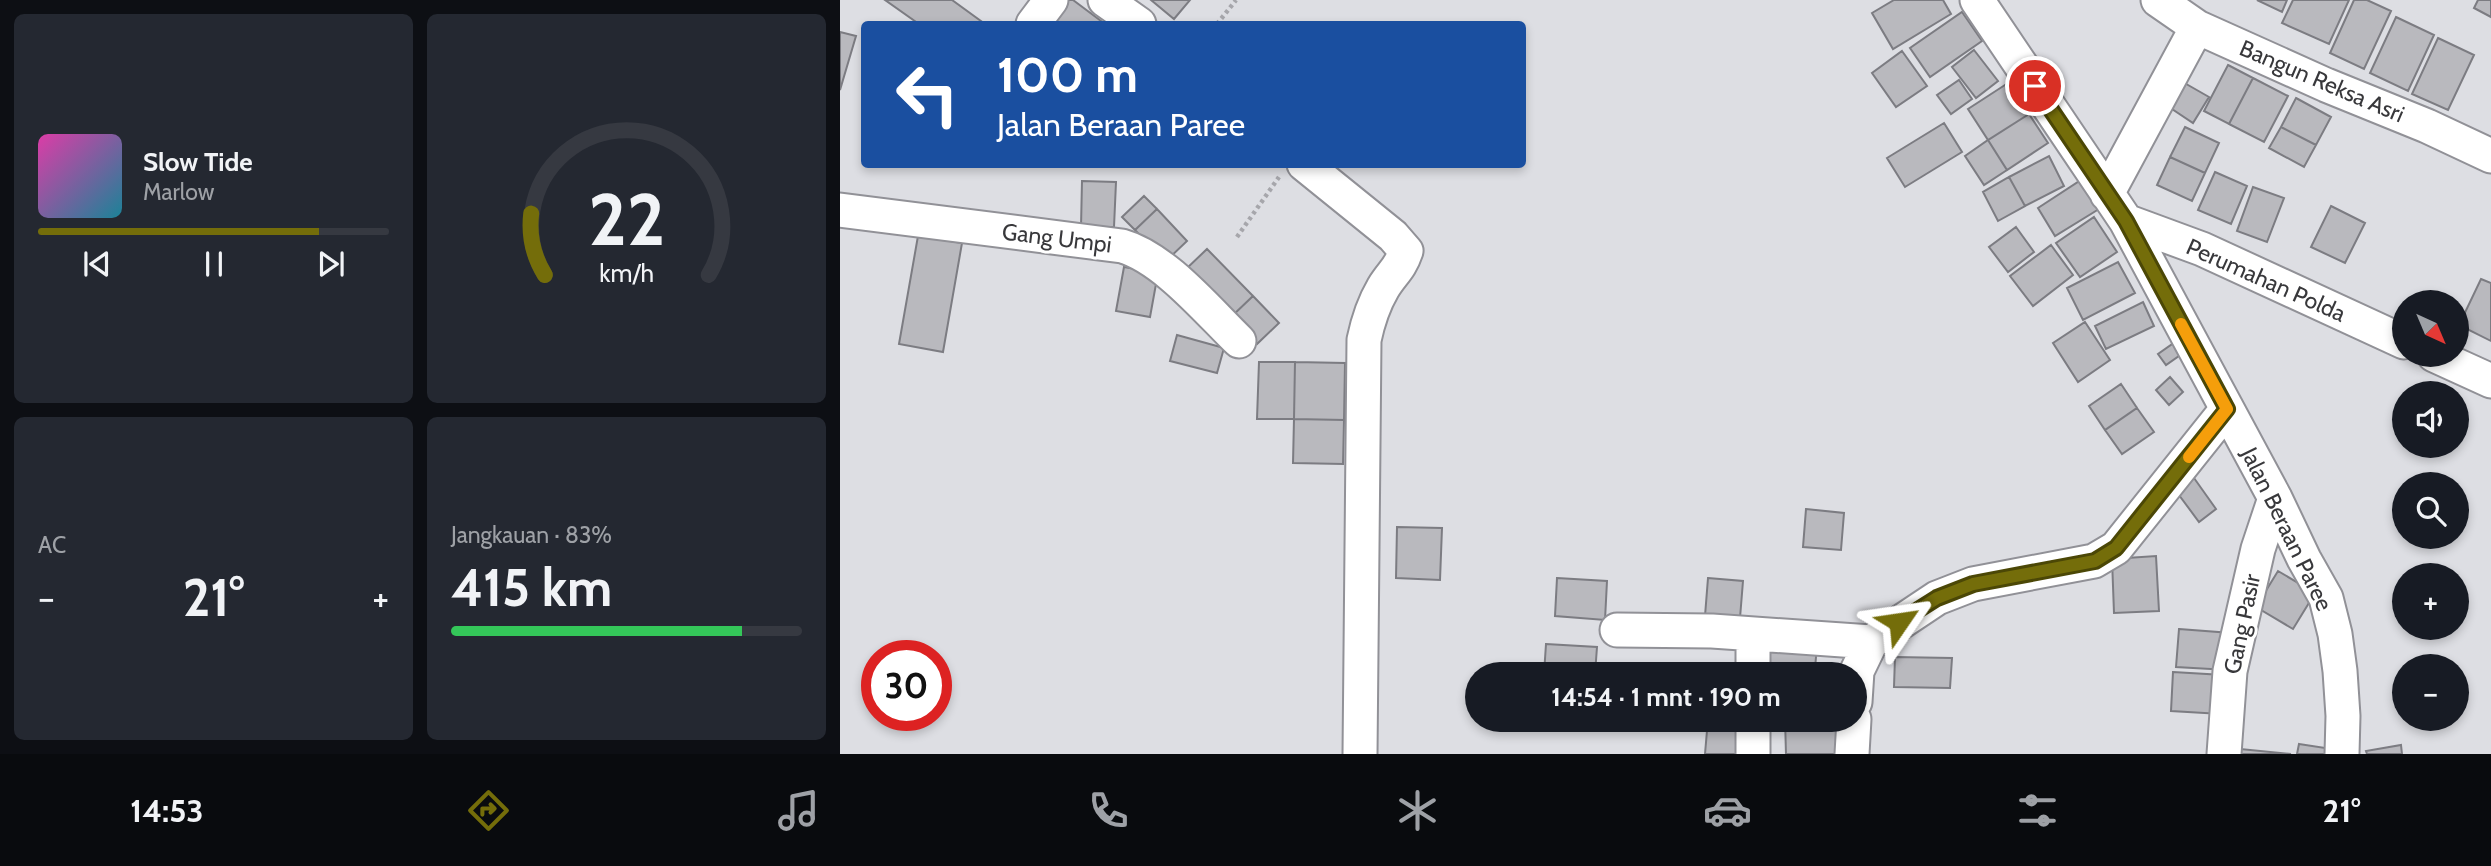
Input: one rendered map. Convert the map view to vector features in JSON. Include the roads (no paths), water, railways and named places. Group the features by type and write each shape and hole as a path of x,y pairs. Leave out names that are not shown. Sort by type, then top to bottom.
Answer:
{"street":[{"path":"1035,21 1051,0"},
{"path":"1105,0 1135,21"},
{"name":"Jalan Beraan Paree","path":"1977,0 2126,221 2276,498 2304,559 2326,598 2340,671 2342,754"},
{"name":"Bangun Reksa Asri","path":"2158,0 2197,27 2491,156"},
{"path":"2107,194 2197,27"},
{"path":"1292,170 1393,236 1406,251 1401,266 1385,286 1369,316 1364,340 1360,754"},
{"name":"Gang Umpi","path":"840,210 1122,246 1140,251 1160,264 1239,341"},
{"name":"Perumahan Polda","path":"2126,221 2202,249 2392,336"},
{"path":"2462,368 2491,381"},
{"path":"1861,662 1871,642 1937,598 1973,584 2095,561 2116,548 2227,409"},
{"name":"Gang Pasir","path":"2224,754 2230,671 2258,548 2276,498"},
{"path":"1617,629 1712,631 1871,642"},
{"path":"1753,634 1753,662"},
{"path":"1753,732 1753,754"},
{"path":"1852,754 1853,732"}]}
